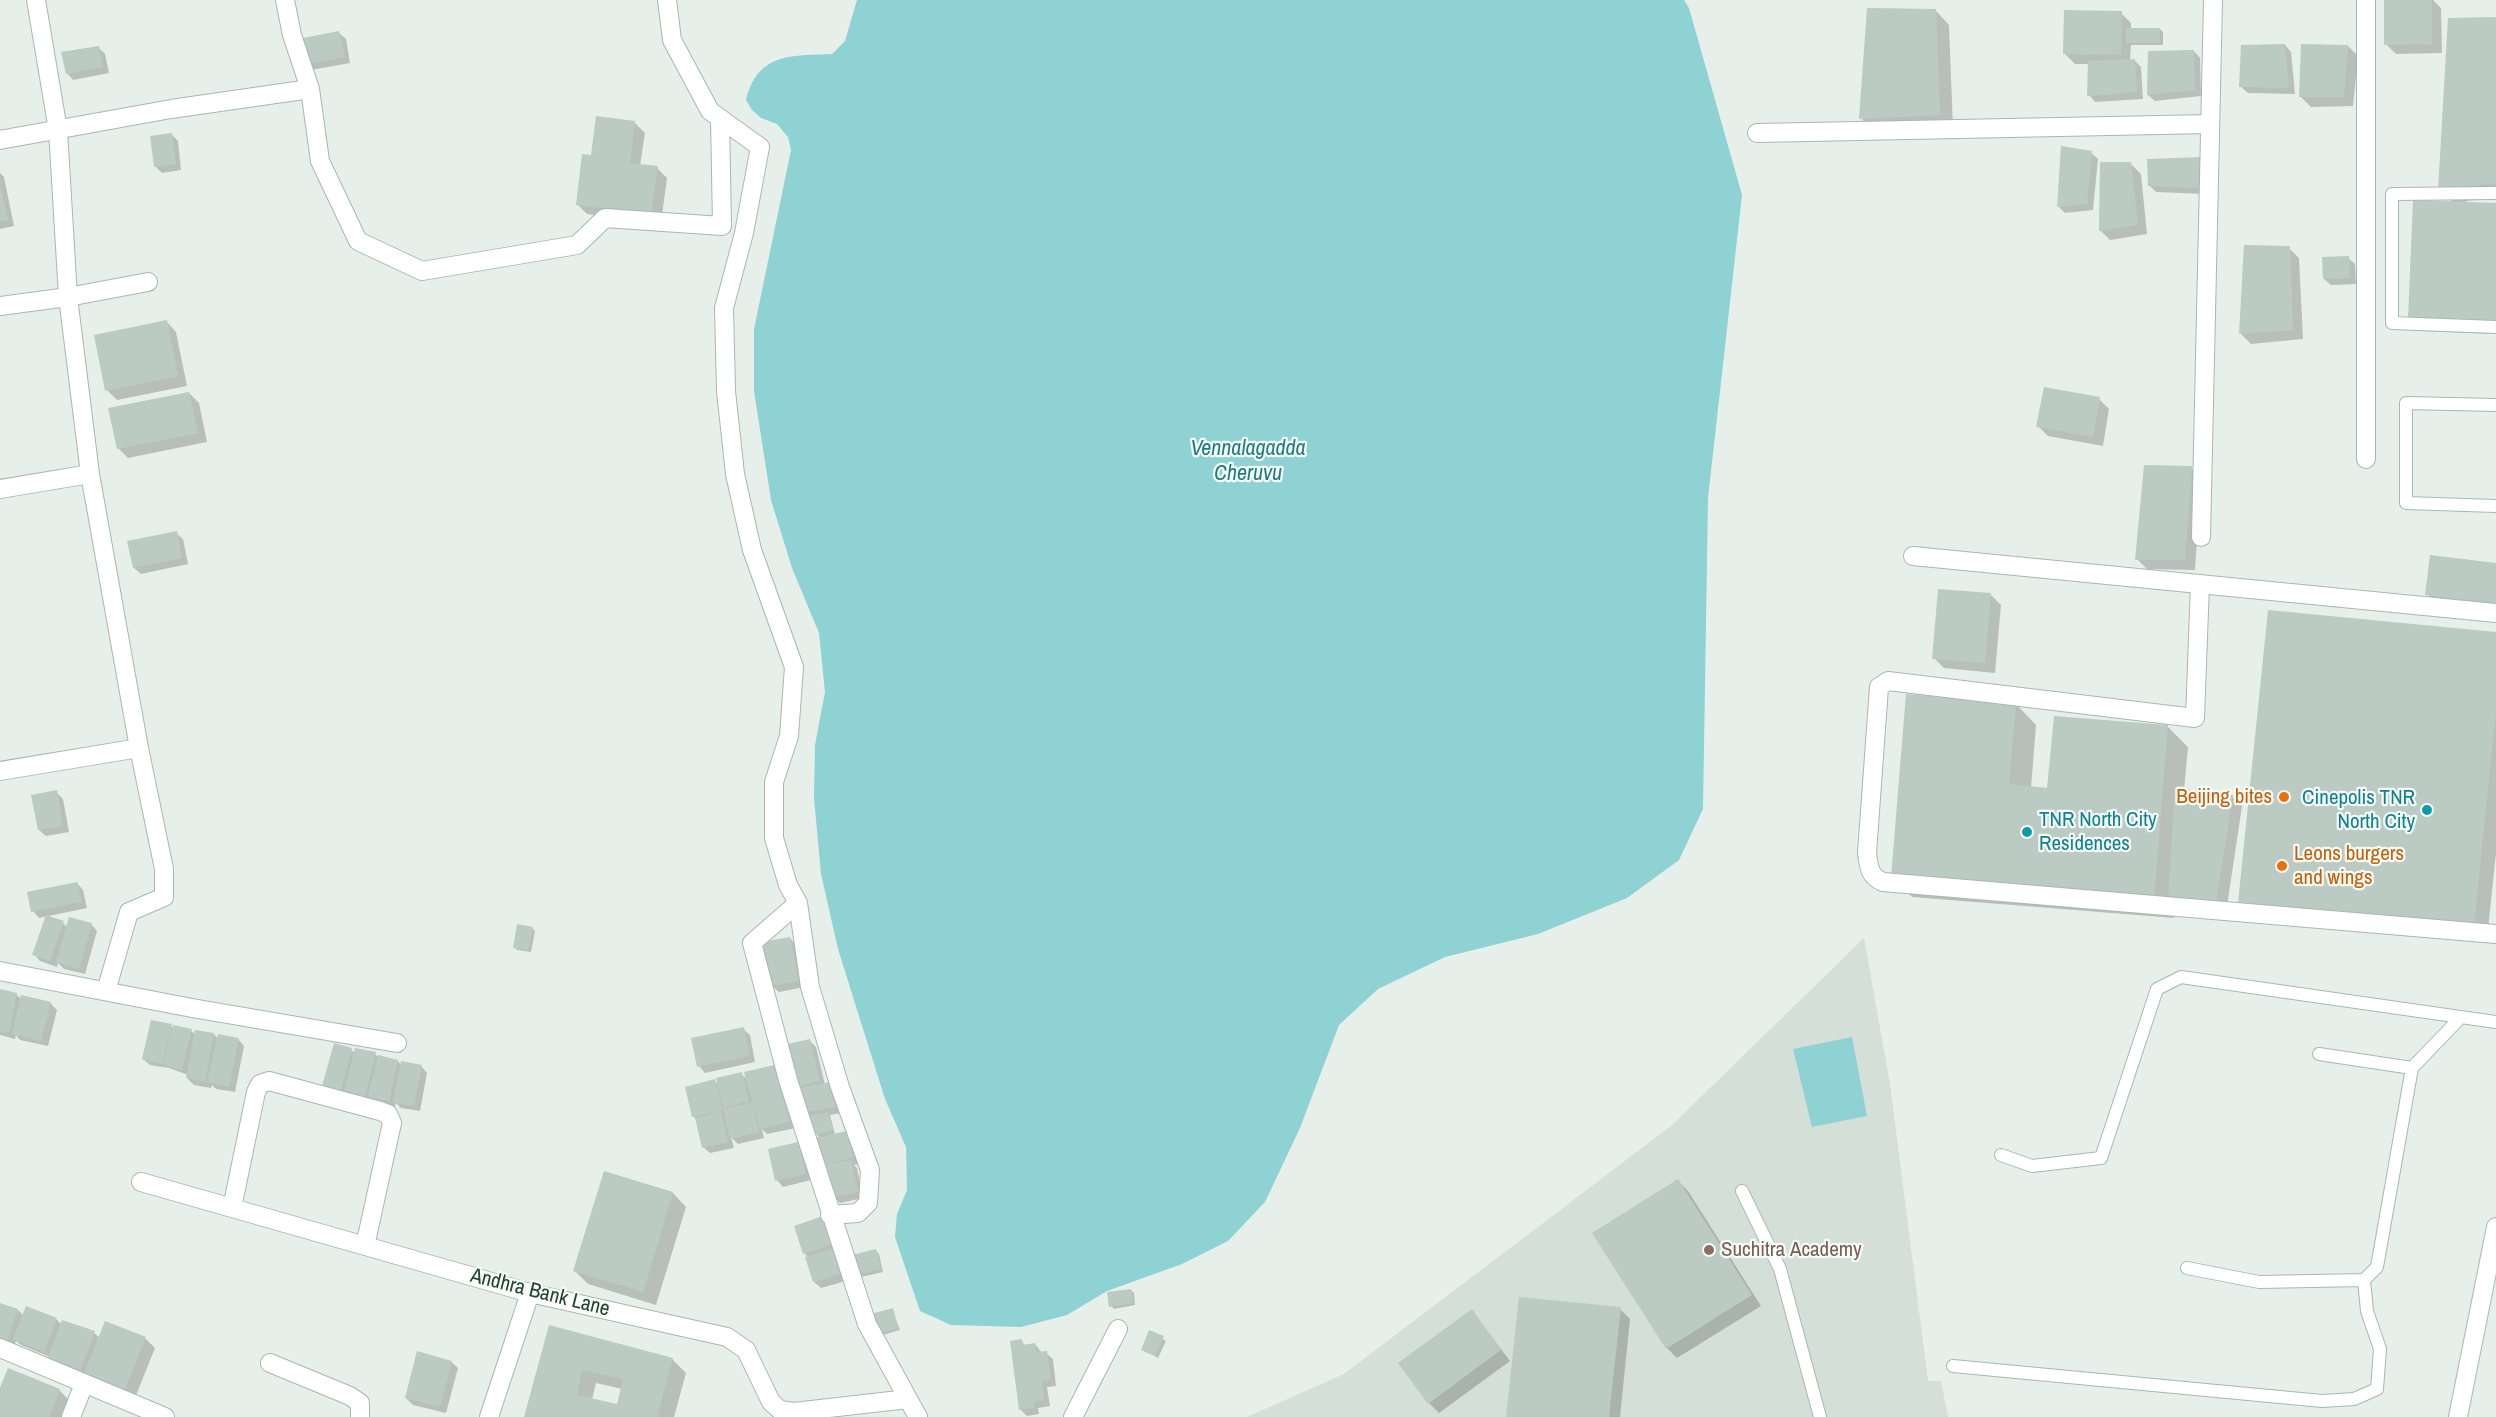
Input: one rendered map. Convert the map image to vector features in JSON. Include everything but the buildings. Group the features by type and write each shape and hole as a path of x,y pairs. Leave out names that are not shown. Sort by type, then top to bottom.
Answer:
{"street":[{"path":"36,0 58,130 68,297 90,474 139,748 164,869 164,897 129,912 106,991"},
{"path":"285,0 292,34 310,89 320,161 358,241 422,271 577,244 605,218 722,226 720,119"},
{"path":"667,0 672,40 710,111 760,147 744,233 724,308 726,391 735,474 752,550 794,667 789,736 774,783 774,838 788,885 798,903 810,987 840,1087 870,1170 868,1203 858,1213 830,1215"},
{"path":"2201,537 2213,0"},
{"path":"2366,0 2366,459"},
{"path":"0,140 171,109 310,89"},
{"path":"1757,133 2210,124"},
{"path":"0,306 68,297 148,282"},
{"path":"0,489 90,474"},
{"path":"1913,556 2496,613"},
{"path":"2200,584 2195,718 1888,681 1879,687 1867,853 1869,871 1874,878 1883,882 2496,934"},
{"path":"0,771 139,748"},
{"path":"798,903 752,944 788,1080 867,1324 918,1417"},
{"path":"0,971 397,1043"},
{"path":"232,1208 256,1092 260,1084 268,1082 380,1111 388,1114 392,1123 365,1246"},
{"name":"Andhra Bank Lane","path":"141,1182 530,1293 727,1337 747,1350 771,1402 780,1410 794,1412 908,1399"},
{"path":"2458,1417 2496,1227"},
{"path":"489,1417 530,1293"},
{"path":"1073,1417 1118,1329"},
{"path":"0,1348 165,1417"},
{"path":"270,1363 350,1396 360,1403 360,1417"},
{"path":"71,1417 84,1384"}],"lane":[{"path":"2496,193 2392,194 2392,323 2496,327"},
{"path":"2496,405 2406,403 2406,503 2496,506"},
{"path":"2001,1155 2032,1166 2101,1158 2157,989 2181,977 2496,1022"},
{"path":"2187,1268 2259,1282 2364,1280 2377,1267 2412,1068 2461,1017"},
{"path":"2319,1054 2412,1068"},
{"path":"1742,1191 1780,1269 1820,1417"},
{"path":"1953,1366 2322,1401 2354,1399 2377,1389 2380,1349 2367,1311 2364,1280"}],"shaded area":[{"name":"Suchitra Academy","path":"1864,938 1890,1084 1928,1381 1941,1381 1948,1417 1247,1417 1344,1374 1671,1126"}],"water":[{"name":"Vennalagadda Cheruvu","path":"857,0 1684,0 1689,8 1742,195 1708,498 1703,809 1679,860 1627,898 1538,934 1445,957 1378,989 1339,1025 1300,1128 1265,1202 1228,1241 1182,1264 1107,1291 1067,1315 1021,1327 951,1325 920,1311 895,1237 897,1214 907,1190 906,1147 885,1099 838,949 821,874 814,798 815,745 825,692 819,633 792,568 771,500 754,391 754,329 791,150 788,137 777,124 761,118 746,100 751,84 768,65 790,57 832,54 845,41"},
{"path":"1852,1037 1867,1116 1812,1127 1793,1049"}],"place":[{"name":"Beijing bites","path":"2284,797"},
{"name":"Cinepolis TNR North City","path":"2427,810"},
{"name":"TNR North City Residences","path":"2027,832"},
{"name":"Leons burgers and wings","path":"2282,866"},
{"name":"Suchitra Academy","path":"1709,1250"}]}
